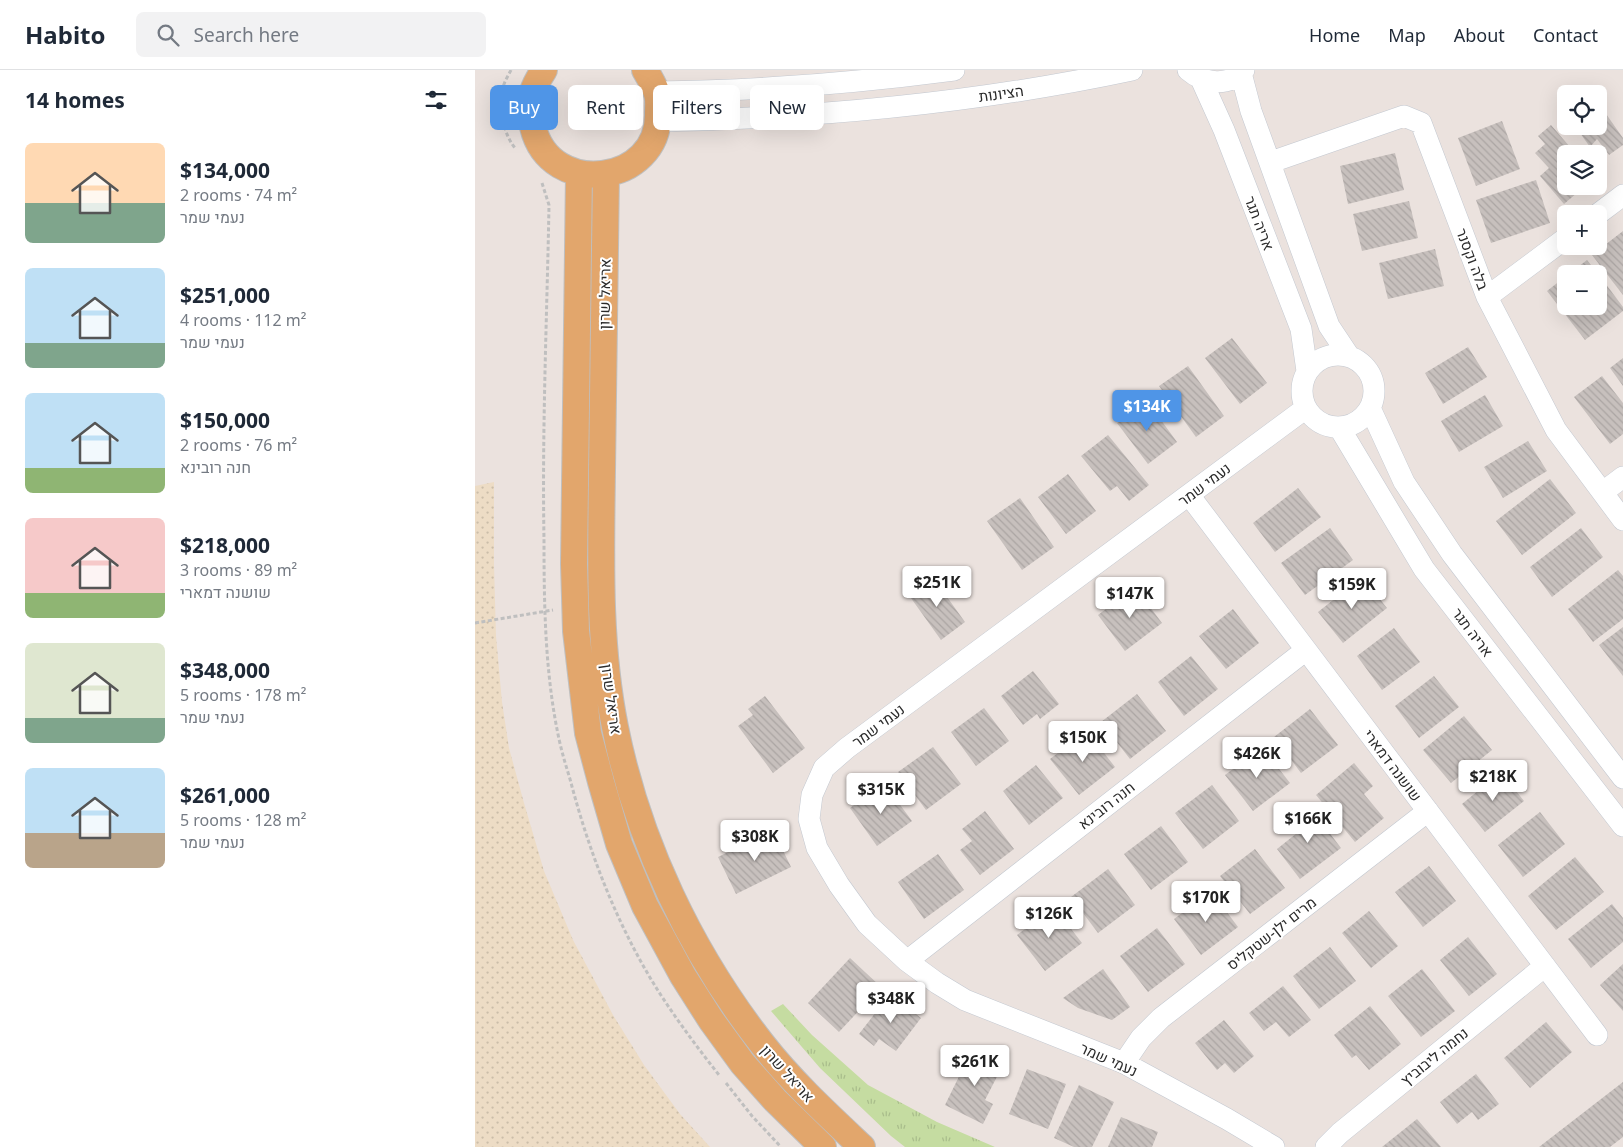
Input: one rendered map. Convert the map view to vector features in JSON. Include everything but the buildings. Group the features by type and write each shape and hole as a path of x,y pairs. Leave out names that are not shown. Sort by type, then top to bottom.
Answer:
{"main road":[{"path":"544,70 534,86 529,110 537,141 547,155 564,168 583,175 606,174 625,169 643,154 655,137 656,130"},
{"name":"אריאל שרון","path":"579,173 574,564 576,631 588,733 619,844 645,906 683,976 711,1020 743,1064 775,1100 823,1147"},
{"name":"אריאל שרון","path":"606,174 601,564 603,620 609,689 615,728 627,775 645,835 670,894 706,962 733,1005 764,1047 795,1082 862,1147"}],"street":[{"path":"651,81 719,91 823,84 954,70"},
{"name":"הציונות","path":"740,119 825,113 918,103 1068,84 1132,70"},
{"path":"1195,75 1212,82 1233,78 1243,72"},
{"name":"אריה תגר","path":"1243,72 1251,111 1329,326 1349,356"},
{"name":"אריה תגר","path":"1195,75 1224,130 1301,329 1307,371"},
{"name":"בלה וקסנר","path":"1274,161 1404,116 1421,123 1487,298 1556,430 1623,520"},
{"path":"1607,207 1623,195"},
{"path":"1487,298 1557,245"},
{"path":"1337,354 1349,356 1359,361 1371,377 1374,393 1370,408 1357,421 1349,425 1329,426 1319,422 1306,408 1301,389 1303,379 1315,362 1326,356 1337,354"},
{"name":"נעמי שמר","path":"1274,1147 1124,1063 965,1000 937,983 907,961 867,924 839,885 817,848 809,819 812,795 824,768 847,748 1306,408"},
{"name":"אריה תגר","path":"1370,408 1404,482 1452,554 1623,778"},
{"name":"אריה תגר","path":"1339,427 1425,569 1623,826"},
{"path":"1603,492 1623,477"},
{"name":"שושנה דמארי","path":"1189,495 1597,1035"},
{"name":"חנה רובינא","path":"907,961 1306,650"},
{"name":"מרים ילן-שטקליס","path":"1124,1063 1141,1038 1161,1018 1428,811"},
{"name":"נחמה ליבוביץ","path":"1326,1147 1340,1132 1545,966"}],"path":[{"path":"475,623 575,607"}],"sand":[{"path":"494,482 496,636 502,702 509,748 544,871 573,940 613,1015 644,1065 680,1114 710,1147 475,1147 475,486"}],"green space":[{"path":"783,1004 812,1035 868,1085 937,1122 995,1147 905,1147 820,1068 771,1011"}]}
